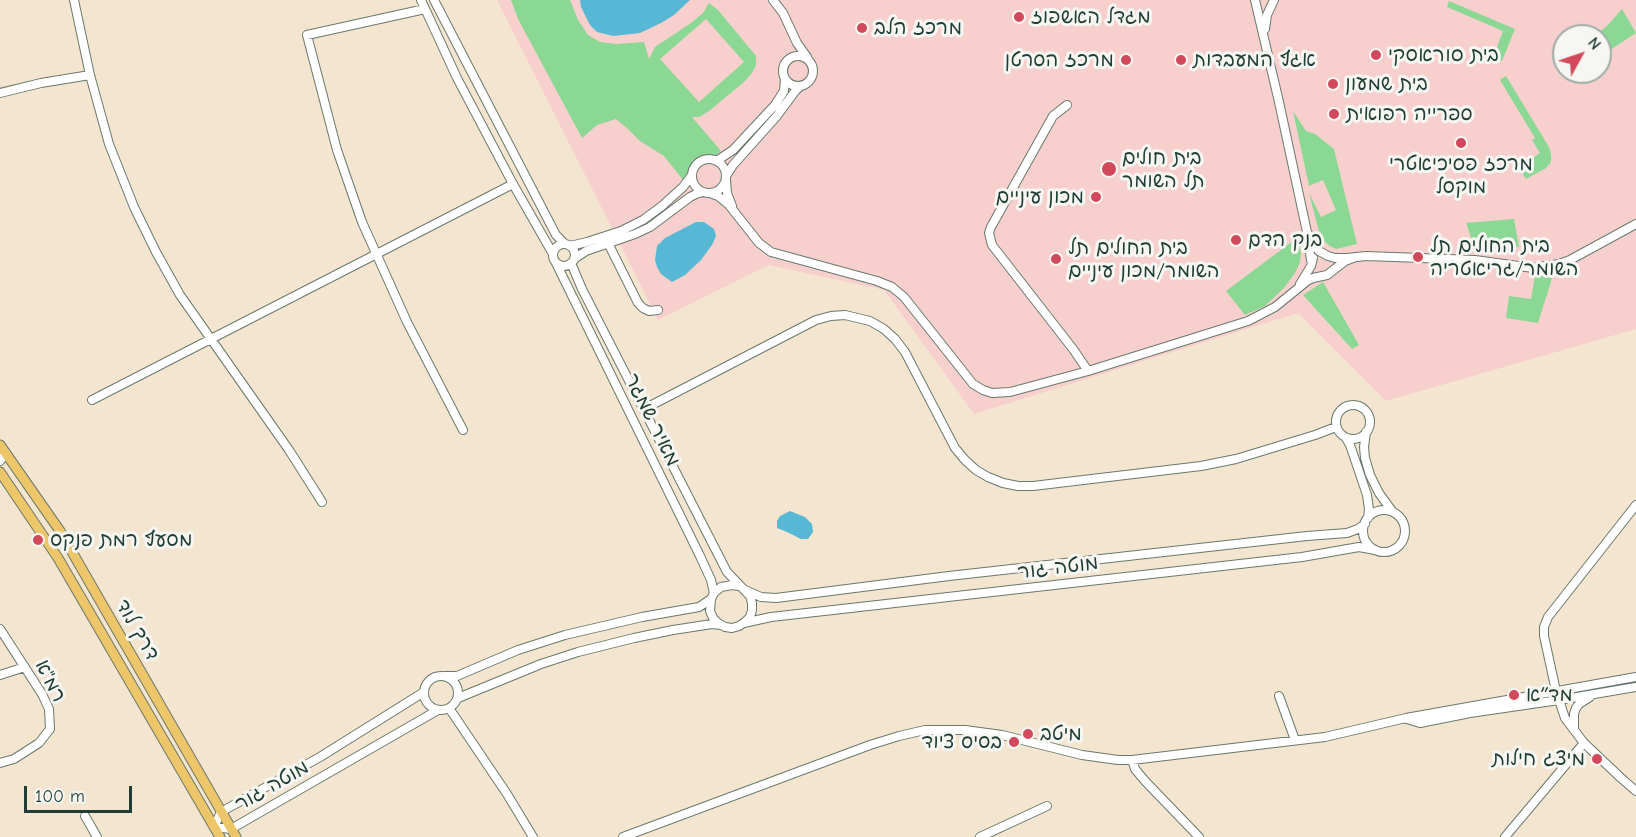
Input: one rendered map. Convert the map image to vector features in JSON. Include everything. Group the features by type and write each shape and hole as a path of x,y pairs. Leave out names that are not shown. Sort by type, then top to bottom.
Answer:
{"main road":[{"name":"דרך לוד","path":"2,454 60,531 234,833"},
{"name":"דרך לוד","path":"2,476 58,558 220,837"}],"street":[{"path":"74,0 90,75 109,144 134,207 170,278 210,339 283,440 322,502"},
{"name":"מאיר שמגר","path":"421,0 457,78 555,258 700,556 711,580 712,596"},
{"path":"434,0 556,235 574,252 573,261"},
{"path":"773,0 783,13 792,33 813,66 813,75 808,82 796,90 781,112 733,165 725,183 719,190 696,194 650,227 586,251 562,266 555,258 558,246 587,243 621,231 643,220 683,187 699,162 709,159 718,160 733,150 775,105 784,91 783,67 792,49 792,33"},
{"path":"1255,0 1262,5 1267,5 1274,0"},
{"path":"1255,0 1307,232 1311,263 1315,274 1322,276"},
{"path":"1264,39 1265,23 1274,0"},
{"path":"425,9 307,35 337,150 358,212 407,322 463,430"},
{"path":"788,58 798,55 807,59"},
{"path":"457,78 472,70"},
{"path":"0,93 90,75"},
{"path":"785,80 792,85 801,86"},
{"path":"1067,105 1053,116 991,227 990,239 992,245 1088,371"},
{"path":"714,160 723,166 734,210"},
{"path":"692,175 695,187 724,200 759,243 771,252 892,287 899,292 974,384 983,390 1001,393 1088,371 1256,318 1275,307 1300,285 1356,257"},
{"path":"92,400 513,184"},
{"path":"1300,285 1316,256 1475,260 1537,268 1570,260 1636,224"},
{"path":"1307,232 1315,246 1326,255 1332,265 1330,271"},
{"path":"608,243 638,303 649,311 658,310"},
{"name":"מאיר שמגר","path":"573,261 582,288 727,572 742,588"},
{"path":"644,409 816,320 844,315 870,321 895,339 905,352 955,448 976,470 1003,483 1033,486 1201,466 1236,459 1336,427"},
{"path":"1376,550 1364,538 1369,509 1350,445 1336,427 1335,420 1345,406 1356,405 1365,410 1369,417 1364,447 1365,458 1379,494 1392,511"},
{"path":"1346,438 1356,439 1366,432"},
{"path":"1636,505 1548,616 1544,636 1556,691 1565,718 1584,743 1636,791"},
{"name":"מוטה גור","path":"742,588 761,597 776,598 949,576 1347,533 1358,529 1375,512 1381,510 1392,511 1402,519 1406,532 1401,545 1392,551 1385,552 1359,547 1302,557 771,617 744,623"},
{"path":"444,676 456,684 458,698 453,706 438,710 428,705 424,692 428,682 436,677 444,676 457,676 518,650 565,635 642,617 699,607 725,586 732,585 742,588 750,596 752,610 750,617 744,623 732,627 715,624 673,630 578,652 541,664 458,698"},
{"path":"712,596 710,612 721,625"},
{"name":"רמ\"א","path":"0,629 42,694 49,709 50,729 39,743 14,759 0,763"},
{"path":"0,675 25,667"},
{"path":"623,837 870,745 925,730 965,730 1002,735 1082,755 1132,760 1325,737 1406,718 1636,677"},
{"path":"1406,718 1420,723 1636,687"},
{"name":"מוטה גור","path":"424,692 320,756 221,812 214,827 234,833 403,729 438,710"},
{"path":"1574,730 1576,708 1594,694"},
{"path":"1279,696 1295,741"},
{"path":"449,708 533,837"},
{"path":"1505,837 1584,743"},
{"path":"1132,760 1135,769 1145,781 1199,837"},
{"path":"980,837 1047,806"},
{"path":"86,816 97,837"}],"shaded area":[{"name":"בית חולים תל השומר","path":"497,0 1636,0 1636,329 1386,401 1298,313 974,414 884,290 769,265 658,320"}],"green space":[{"path":"511,0 570,0 578,20 588,35 600,42 616,44 644,42 649,59 655,47 691,23 703,13 709,3 718,10 756,56 756,65 745,81 709,111 699,117 692,117 721,151 683,180 664,156 640,141 616,119 597,125 582,138 518,19","holes":["706,19 744,62 699,102 660,59"]},
{"path":"1449,1 1515,29 1502,61 1493,57 1503,31 1447,7"},
{"path":"1622,9 1636,33 1612,49 1612,24 1609,24"},
{"path":"1506,76 1549,147 1551,155 1551,162 1546,168 1526,179 1519,167 1540,153 1532,140 1535,138 1500,80"},
{"path":"1293,111 1306,131 1315,134 1334,149 1357,244 1336,249 1321,239 1309,193 1321,217 1336,210 1323,180 1309,186"},
{"path":"1514,219 1519,247 1472,240 1466,223"},
{"path":"1297,238 1301,253 1295,273 1284,288 1265,306 1245,315 1226,291"},
{"path":"1554,272 1538,323 1506,318 1509,296 1531,299 1535,276"},
{"path":"1323,282 1359,345 1352,349 1303,295"}],"water":[{"path":"580,0 690,0 674,15 640,33 613,36 597,32 590,25"},
{"path":"696,222 704,222 714,229 716,236 701,260 685,275 672,282 661,274 657,267 655,260 657,246 665,238"},
{"path":"790,511 805,517 812,524 813,532 808,539 801,539 777,528 780,516"}],"place":[{"name":"מגדל האשפוז","path":"1019,17"},
{"name":"מרכז הלב","path":"862,28"},
{"name":"בית סוראסקי","path":"1376,55"},
{"name":"מרכז הסרטן","path":"1126,60"},
{"name":"אגף המעבדות","path":"1181,60"},
{"name":"בית שמעון","path":"1333,84"},
{"name":"ספרייה רפואית","path":"1334,114"},
{"name":"מרכז פסיכיאטרי מוקסל","path":"1461,143"},
{"name":"בית חולים תל השומר","path":"1109,169"},
{"name":"מכון עיניים","path":"1096,197"},
{"name":"בנק הדם","path":"1236,240"},
{"name":"בית החולים תל השומר/גריאטריה","path":"1418,257"},
{"name":"בית החולים תל השומר/מכון עיניים","path":"1056,259"},
{"name":"מסעף רמת פנקס","path":"38,540"},
{"name":"מד״א","path":"1514,695"},
{"name":"מיטב","path":"1028,734"},
{"name":"בסיס ציוד","path":"1014,742"},
{"name":"מיצג חילות","path":"1597,759"}]}
